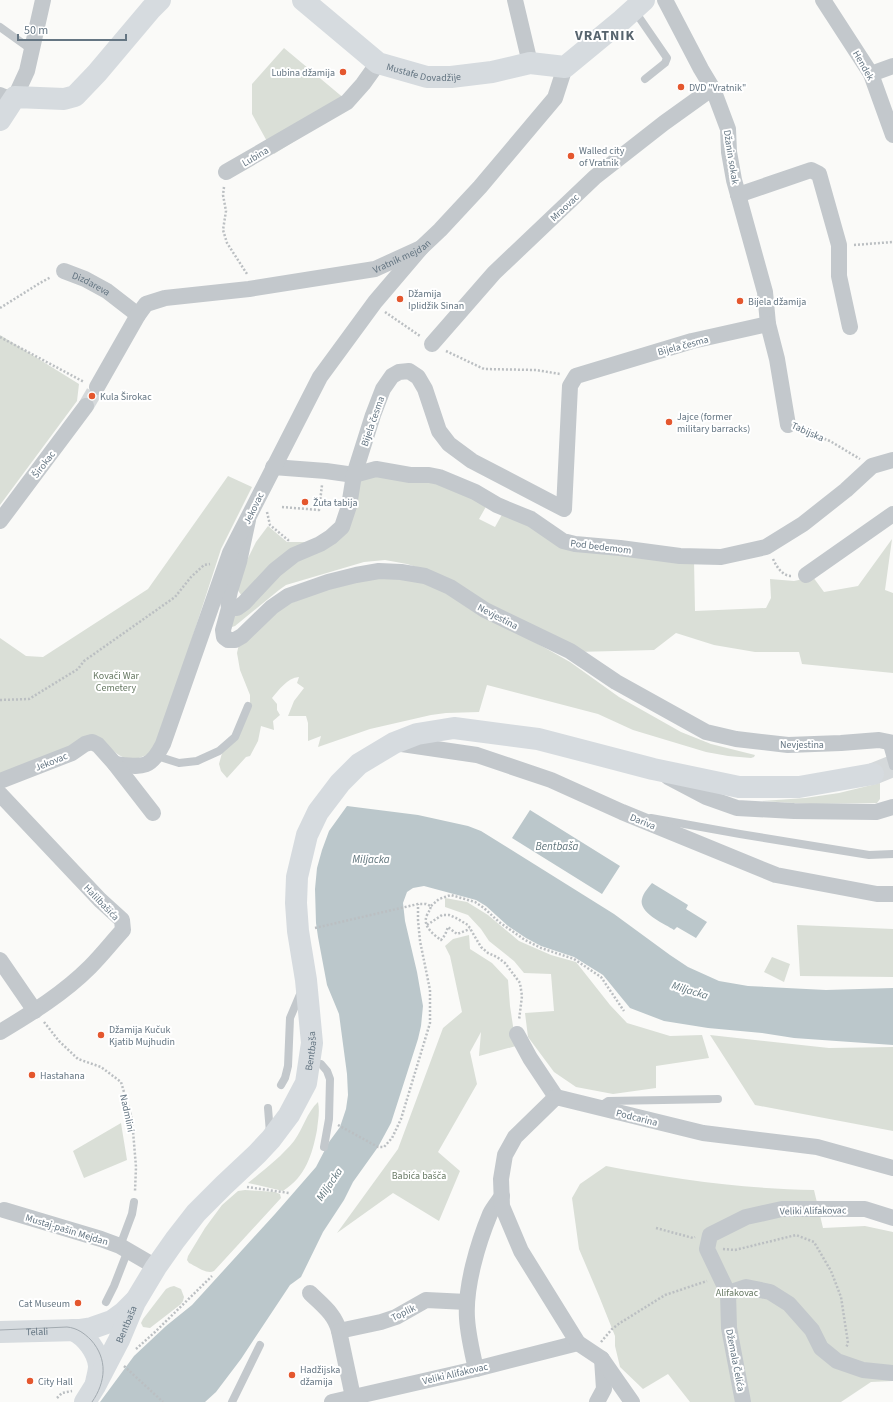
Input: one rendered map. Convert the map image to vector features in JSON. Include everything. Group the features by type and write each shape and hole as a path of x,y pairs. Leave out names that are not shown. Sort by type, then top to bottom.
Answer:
{"main road":[{"path":"0,120 7,96 64,99 75,96 97,73 160,0"},
{"name":"Mustafe Dovadžije","path":"303,0 378,63 427,78 451,77 492,72 530,63 566,67"},
{"path":"566,67 639,5"},
{"name":"Bentbaša","path":"85,1393 119,1340 135,1302 156,1266 196,1213 224,1184 257,1154 270,1139 289,1115 306,1083 312,1043 306,980 298,931 296,903 297,877 307,835 318,812 340,783 359,764 394,743 417,734 454,728 538,739 653,769 739,787 799,787 873,774"},
{"name":"Telali","path":"0,1332 86,1330 104,1325 123,1313 135,1302"},
{"path":"73,1330 78,1332 88,1341 98,1360 99,1372 85,1393"}],"street":[{"path":"7,96 27,71 42,0"},
{"path":"515,0 530,63"},
{"name":"Džanin sokak","path":"665,0 713,89 728,129 729,152 734,180 766,292 768,324"},
{"name":"Hendek","path":"823,0 871,74 893,135"},
{"name":"Lubina","path":"226,172 347,102 363,84 378,63"},
{"path":"871,74 893,66"},
{"name":"Vratnik mejdan","path":"91,385 146,304 165,298 249,289 374,269 421,248 440,230 480,186 555,98 566,67"},
{"name":"Mraovac","path":"432,344 494,273 595,177 664,123 713,89"},
{"path":"738,196 811,170 819,174 839,245 839,276 850,327"},
{"name":"Jekovac","path":"157,756 163,744 230,553 248,520 273,467 320,377 374,302 421,248"},
{"name":"Dizdareva","path":"64,271 85,279 107,291 138,315"},
{"name":"Bijela česma","path":"230,608 237,608 244,603 279,567 294,555 320,544 342,527 349,506 354,475 372,415 383,389 392,376 399,372 409,371 418,377 425,389 440,432 449,444 472,461 564,509 570,386 576,376 692,342 768,324"},
{"name":"Tabijska","path":"768,324 777,359 788,425"},
{"name":"Širokac","path":"0,521 86,406"},
{"name":"Pod bedemom","path":"273,467 326,471 354,475 376,468 410,475 429,475 439,477 475,492 497,505 531,519 563,541 575,544 680,556 721,557 766,547 803,524 846,490 872,466 893,460"},
{"path":"806,575 893,514"},
{"name":"Nevjestina","path":"248,520 239,562 228,600 230,608 223,630 224,637 228,640 235,640 249,630 272,607 288,596 307,588 356,574 379,571 401,572 425,576 450,588 486,610 570,651 616,682 706,732 736,739 788,745 841,744 879,740 890,742"},
{"name":"Jekovac","path":"0,781 72,753 85,744 92,742 98,745 115,764 154,813"},
{"name":"Dariva","path":"394,743 477,755 551,780 622,812 776,875 877,894 893,894"},
{"path":"115,764 135,766 149,764 157,756"},
{"path":"653,769 706,797 738,808 794,811 876,812 893,807"},
{"name":"Halilbašića","path":"0,794 100,900 122,920 123,930 90,967 68,986 35,1011 0,1032"},
{"path":"0,960 35,1011"},
{"path":"517,1034 530,1058 556,1097 515,1137 505,1155 501,1179 502,1206 521,1251 578,1343 602,1359 632,1402"},
{"name":"Podcarina","path":"556,1097 703,1133 817,1147 893,1168"},
{"path":"476,1369 468,1336 466,1316 471,1271 480,1241 491,1213 502,1196"},
{"name":"Veliki Alifakovac","path":"708,1242 746,1218 782,1209 865,1210 893,1218"},
{"name":"Mustaj-pašin Mejdan","path":"4,1210 102,1239 124,1248 156,1266"},
{"path":"708,1242 719,1276 728,1293 746,1287 770,1292 789,1304 812,1330 821,1348 837,1361 862,1370 893,1373"},
{"path":"310,1293 329,1311 336,1322 353,1397"},
{"name":"Džemala Čelića","path":"728,1293 729,1328 743,1402"},
{"name":"Toplik","path":"339,1331 381,1322 396,1317 426,1300 467,1302"},
{"name":"Veliki Alifakovac","path":"332,1402 476,1369 578,1343"},
{"path":"598,1402 604,1389 602,1359"}],"lane":[{"path":"639,5 667,58 665,63 645,78"},
{"path":"0,27 32,50"},
{"path":"157,756 179,763 197,761 219,751 235,737 248,706"},
{"path":"890,742 893,766"},
{"path":"622,812 740,834 869,855 893,854"},
{"path":"281,1085 285,1078 288,1066 290,1018 306,980"},
{"path":"309,1062 321,1064 327,1071 330,1079 329,1119 324,1147"},
{"path":"598,1107 602,1103 608,1101 718,1099"},
{"path":"268,1108 270,1139"},
{"path":"106,1302 114,1286 134,1202"},
{"path":"232,1402 260,1346"}],"path":[{"path":"226,172 223,195 226,211 223,230 227,243 246,272 249,280 249,289"},
{"path":"839,245 893,242"},
{"name":"Dizdareva","path":"0,308 40,283 64,271"},
{"path":"374,302 378,307 432,344 484,369 536,370 576,376"},
{"path":"0,337 91,385"},
{"name":"Tabijska","path":"788,425 830,441 872,466"},
{"path":"282,507 319,510 322,482"},
{"path":"266,507 270,525 288,540 295,540"},
{"path":"766,547 778,569 788,576 806,575"},
{"path":"0,700 29,699 78,670 84,661 175,597 204,565 217,563"},
{"path":"470,929 457,934 448,927 441,940 428,929 427,916 431,906 439,899 451,896 476,902 499,922 525,940 541,948 574,960 601,977 624,1011"},
{"path":"338,1126 378,1147 384,1147 392,1138 401,1119 430,1023 430,990 420,941 416,904"},
{"path":"316,928 416,904 426,904 431,906"},
{"path":"427,924 442,915 449,915 464,922 481,947 505,963 520,982 522,996 517,1034"},
{"name":"Nadmlini","path":"35,1011 59,1041 78,1059 101,1067 121,1082 132,1119 136,1167 134,1202"},
{"path":"240,1186 290,1193"},
{"path":"656,1228 735,1250 796,1235 814,1242 831,1271 840,1297 848,1343 844,1354 837,1361"},
{"path":"134,1351 212,1276"},
{"path":"612,1329 665,1295 719,1276"},
{"path":"123,1365 163,1402"},
{"path":"57,1398 62,1393 85,1393"}],"green space":[{"path":"284,48 352,105 274,154 252,114 252,84"},
{"path":"0,335 79,384 77,401 0,505"},
{"path":"376,472 436,479 488,503 479,519 495,527 504,511 561,545 694,560 695,611 766,608 771,598 770,579 794,581 813,577 824,592 858,586 892,539 885,590 893,593 893,673 802,664 799,652 755,652 714,645 676,633 654,650 576,652 485,604 436,573 407,564 385,560 364,562 286,585 232,627 231,619 284,565 333,539 357,478"},
{"name":"Kovači War Cemetery","path":"228,476 252,487 221,549 156,750 138,758 124,758 99,737 0,778 0,638 26,656 43,657 148,589"},
{"path":"268,526 287,542 311,542 242,596 237,588 248,558 256,542"},
{"path":"358,577 416,580 444,591 570,662 619,697 681,732 711,744 755,755 751,758 706,752 633,730 598,714 487,685 479,712 431,715 370,729 318,747 321,736 308,741 308,723 306,716 288,716 294,701 304,688 297,683 299,677 287,682 272,698 277,704 277,710 280,715 273,721 274,730 261,726 258,741 250,756 246,757 227,778 221,771 219,764 222,753 250,708 250,695 240,670 237,653 239,644 273,610"},
{"path":"880,783 880,799 877,803 810,804 762,801 805,798 839,793"},
{"path":"445,898 467,902 488,915 519,941 551,955 576,962 610,1005 627,1023 670,1036 702,1035 709,1058 656,1066 656,1088 613,1094 576,1087 554,1072 528,1037 525,1013 554,1011 551,974 524,973 514,961 489,941 481,929 468,915 445,907"},
{"path":"797,925 893,929 893,977 800,976"},
{"name":"Babića bašča","path":"469,935 470,949 492,963 508,980 516,1046 479,1056 481,1032 470,1052 477,1084 438,1152 460,1171 439,1221 393,1193 337,1233 398,1149 443,1028 462,1012 450,956 445,946 453,939"},
{"path":"772,957 790,964 784,982 764,972"},
{"path":"710,1035 829,1048 893,1047 893,1131 755,1105"},
{"path":"318,1102 319,1109 317,1130 313,1148 303,1172 297,1179 283,1191 248,1183 289,1147"},
{"path":"121,1123 127,1160 84,1178 73,1151"},
{"name":"Alifakovac","path":"606,1166 657,1175 735,1185 762,1188 814,1190 823,1228 865,1226 893,1232 893,1381 871,1382 841,1402 690,1402 668,1374 643,1389 620,1367 615,1346 615,1336 579,1249 572,1198 580,1184"},
{"path":"238,1191 275,1192 280,1194 281,1198 214,1271 208,1272 189,1263 187,1260 188,1256 205,1228 222,1205"},
{"path":"174,1286 181,1289 184,1297 181,1304 150,1328 143,1327 141,1323 143,1319 166,1289"}],"water":[{"name":"Miljacka","path":"347,806 418,815 468,826 481,831 614,914 688,967 719,981 748,986 826,990 893,988 893,1045 794,1038 762,1033 708,1028 664,1021 630,1008 603,975 574,957 541,946 526,938 508,926 486,906 476,900 424,886 413,888 407,892 403,903 405,921 423,1006 418,1039 391,1123 378,1147 353,1182 344,1200 323,1232 301,1277 290,1285 241,1359 216,1392 205,1402 100,1402 134,1356 166,1326 192,1305 275,1214 316,1167 329,1142 340,1127 346,1109 348,1095 347,1074 339,1014 327,985 318,937 315,889 317,868 329,831"},
{"name":"Bentbaša","path":"530,810 620,866 602,894 512,838"},
{"path":"652,883 688,905 686,909 707,922 696,938 677,927 674,930 653,918 644,909 642,899 646,890"}],"tunnel":[{"path":"86,406 97,387"},
{"path":"873,774 893,766"}],"tram line":[{"path":"0,1330 67,1327 86,1335 96,1347 100,1355 103,1371 100,1387 92,1402"}],"place":[{"name":"Lubina džamija","path":"343,72"},
{"name":"DVD \"Vratnik\"","path":"681,87"},
{"name":"Walled city of Vratnik","path":"571,156"},
{"name":"Džamija Iplidžik Sinan","path":"400,299"},
{"name":"Bijela džamija","path":"740,301"},
{"name":"Kula Širokac","path":"92,396"},
{"name":"Jajce (former military barracks)","path":"669,422"},
{"name":"Žuta tabija","path":"305,502"},
{"name":"Džamija Kučuk Kjatib Mujhudin","path":"101,1035"},
{"name":"Hastahana","path":"32,1075"},
{"name":"Cat Museum","path":"78,1303"},
{"name":"Hadžijska džamija","path":"292,1375"},
{"name":"City Hall","path":"30,1381"}],"district":[{"name":"VRATNIK","path":"605,35"}]}
